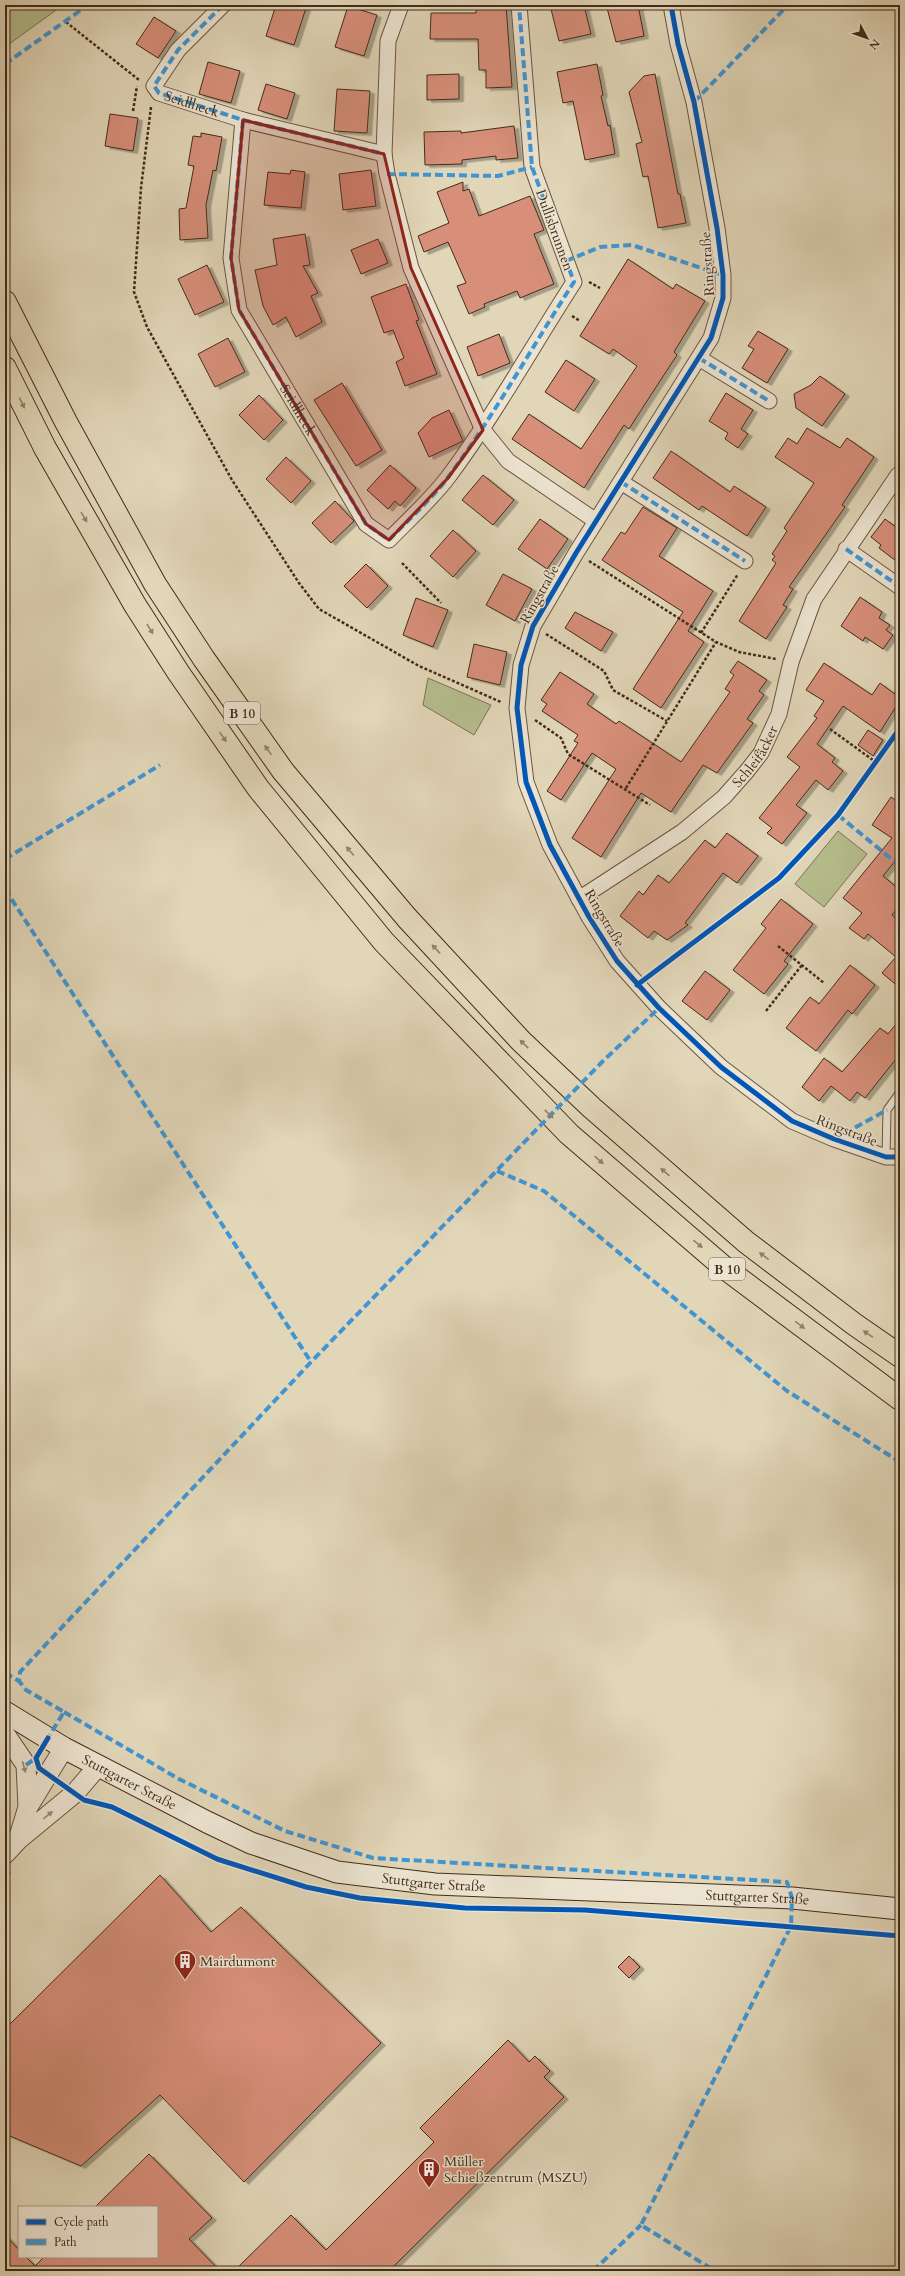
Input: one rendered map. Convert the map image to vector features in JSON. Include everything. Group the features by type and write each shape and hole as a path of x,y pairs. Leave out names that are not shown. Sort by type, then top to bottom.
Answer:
{"highway":[{"name":"B 10","path":"5,302 66,422 155,584 282,771 407,918 521,1041 592,1108 746,1242 854,1324 900,1356"},
{"name":"B 10","path":"5,368 45,448 135,605 178,672 258,788 384,942 528,1094 575,1140 726,1269 900,1399"}],"main road":[{"name":"Stuttgarter Straße","path":"5,1712 64,1748 251,1843 337,1872 435,1884 792,1898 900,1909"}],"street":[{"name":"Seidlheck","path":"223,5 178,50 154,86 160,94 243,120 384,154"},
{"path":"401,5 388,41 384,154 387,174 411,268 483,430 508,461 596,521"},
{"name":"Dullisbrunnen","path":"483,430 506,389 574,282 532,167 519,5"},
{"name":"Ringstraße","path":"671,5 678,44 694,102 717,228 723,275 723,298 716,324 699,358 576,553 533,626 521,665 517,708 526,782 550,845 579,899 621,966 659,1008 721,1067 792,1121 834,1139 893,1157"},
{"name":"Seidlheck","path":"243,120 231,258 239,310 366,524 390,540 448,478 483,430"},
{"path":"699,358 769,401"},
{"name":"Schleifäcker","path":"579,899 682,832 724,797 747,772 761,753 779,714 791,662 814,599 846,549 898,475"},
{"path":"621,482 745,562"},
{"path":"846,549 900,587"},
{"path":"5,1734 26,1765 28,1808"},
{"path":"18,1840 28,1808 64,1748"},
{"path":"5,1854 18,1840 75,1794 98,1766"}],"lane":[{"path":"893,1157 887,1110 900,1092"}],"path":[{"path":"66,22 137,79 154,86 141,188 134,292 147,327 232,480 299,583 319,609 419,666 517,708 561,738 568,754 626,788 650,805"},
{"path":"134,111 137,79"},
{"path":"576,553 716,642 739,652 782,660"},
{"path":"701,633 745,562"},
{"path":"402,563 441,603"},
{"path":"533,626 604,671 613,690 667,721"},
{"path":"626,788 716,642"},
{"path":"830,730 876,763"},
{"path":"778,946 824,983"},
{"path":"766,1011 802,965"}],"highlighted area":[{"path":"243,120 384,154 411,268 483,430 448,478 389,540 366,524 239,310 231,258"}],"green space":[{"path":"5,5 63,5 5,47"},
{"path":"428,678 491,705 474,735 423,705"},
{"path":"838,831 867,854 824,907 795,884"}],"building":[{"path":"276,5 296,5 306,8 294,45 266,36"},
{"path":"476,5 506,5 512,87 486,88 486,70 479,70 478,39 430,39 431,13 476,13"},
{"path":"568,5 584,5 591,34 559,41 551,9"},
{"path":"624,5 638,5 644,36 616,42 607,8"},
{"path":"348,6 377,15 364,56 335,47"},
{"path":"154,17 176,31 158,58 136,44"},
{"path":"208,62 240,71 231,103 199,94"},
{"path":"597,64 603,95 601,96 608,126 610,125 615,154 585,160 573,101 563,103 557,72"},
{"path":"459,74 459,99 427,100 427,75"},
{"path":"655,74 678,194 680,194 686,223 658,228 648,176 643,177 636,144 642,142 629,92 644,76"},
{"path":"266,84 295,93 287,119 258,110"},
{"path":"337,89 370,91 367,133 334,131"},
{"path":"110,114 138,118 133,151 105,146"},
{"path":"514,126 518,158 496,160 496,156 462,160 462,164 425,165 424,132 461,131 461,133"},
{"path":"201,133 222,137 216,171 213,170 206,205 208,238 180,240 179,209 186,208 194,166 188,165 193,136 201,137"},
{"path":"291,170 305,172 301,208 264,205 268,172 290,174"},
{"path":"371,170 376,206 343,210 339,174"},
{"path":"463,182 463,191 469,189 479,216 530,196 544,230 534,234 554,284 520,298 517,291 484,304 485,307 469,314 457,286 466,283 448,242 424,252 418,236 449,223 437,192"},
{"path":"305,234 310,265 303,266 318,293 311,296 322,322 296,337 286,317 273,325 263,306 255,270 277,265 273,239"},
{"path":"378,239 388,263 361,274 351,250"},
{"path":"628,259 673,289 676,284 705,301 674,352 677,355 629,429 624,425 584,488 512,439 529,414 581,449 637,366 613,349 609,354 580,336"},
{"path":"207,265 224,302 195,315 178,279"},
{"path":"406,284 419,320 416,321 437,374 405,386 396,362 404,358 393,330 384,333 371,297"},
{"path":"758,331 788,349 767,383 742,368 754,349 748,346"},
{"path":"499,334 510,363 478,376 467,347"},
{"path":"228,338 245,372 215,387 198,354"},
{"path":"566,360 595,379 574,411 545,392"},
{"path":"820,376 845,394 822,426 796,408 794,394 811,385"},
{"path":"342,383 382,450 356,466 314,400"},
{"path":"726,393 753,410 741,429 748,434 738,448 725,439 728,433 709,421"},
{"path":"259,395 283,420 264,440 239,415"},
{"path":"449,410 463,441 429,457 418,433 432,418"},
{"path":"807,428 840,448 847,438 874,457 842,505 845,507 789,587 793,589 783,605 787,607 766,639 739,621 776,563 772,560 775,556 772,554 787,531 784,528 814,483 775,457 788,438 797,444"},
{"path":"671,451 730,492 734,486 766,507 747,536 702,506 699,510 653,478"},
{"path":"286,457 311,481 291,503 266,479"},
{"path":"390,465 416,488 400,506 395,501 388,509 367,490"},
{"path":"483,475 514,500 493,525 462,500"},
{"path":"335,501 354,521 331,543 312,523"},
{"path":"643,507 677,528 659,556 713,591 688,631 704,642 661,708 633,689 683,612 602,560 621,532 625,534"},
{"path":"540,519 568,539 547,569 518,549"},
{"path":"885,519 900,530 900,564 879,548 881,545 871,537"},
{"path":"453,530 476,551 453,577 430,556"},
{"path":"366,564 388,586 367,608 344,586"},
{"path":"503,574 532,589 515,621 486,605"},
{"path":"860,597 882,612 879,618 890,625 886,630 893,635 883,649 865,637 863,641 841,626"},
{"path":"416,598 448,610 433,647 403,635"},
{"path":"575,612 613,632 601,651 565,628"},
{"path":"474,644 507,652 500,685 467,677"},
{"path":"738,661 767,680 759,691 764,695 747,719 753,723 717,773 703,765 671,812 641,793 601,857 572,838 616,769 592,753 561,800 547,791 578,743 574,741 578,735 542,711 547,704 541,700 560,672 594,694 587,704 616,724 619,721 681,762 730,692 725,689 734,675 730,672"},
{"path":"824,663 872,695 880,683 900,698 900,700 880,732 843,706 817,744 835,758 832,762 843,771 828,790 816,780 796,805 807,813 782,844 767,833 772,828 759,818 800,767 787,757 817,718 814,716 824,701 806,690"},
{"path":"868,730 883,740 873,756 858,745"},
{"path":"891,797 900,803 900,855 883,876 900,890 900,905 892,915 900,922 900,988 882,973 896,957 868,934 864,939 849,928 862,913 843,898 892,838 872,825"},
{"path":"727,833 758,856 737,883 723,873 685,923 688,925 667,940 654,931 648,938 620,916 639,891 643,895 658,875 669,883 705,840 715,848"},
{"path":"781,899 813,924 784,961 788,964 764,994 733,970 766,928 761,924"},
{"path":"850,965 875,985 852,1014 848,1010 816,1051 786,1028 810,997 819,1004"},
{"path":"705,971 730,990 707,1020 682,1001"},
{"path":"900,1019 900,1054 865,1098 857,1092 850,1101 831,1086 819,1101 802,1087 824,1058 842,1072 880,1028 888,1034"},
{"name":"Mairdumont","path":"160,1875 211,1932 241,1907 381,2043 244,2182 160,2095 81,2166 5,2134 5,2029"},
{"path":"629,1956 640,1967 629,1978 618,1967"},
{"name":"Müller Schießzentrum (MSZU)","path":"508,2040 529,2062 535,2056 550,2071 544,2077 564,2097 389,2271 234,2271 291,2215 326,2250 434,2142 420,2128"},
{"path":"149,2154 212,2218 189,2239 220,2271 5,2271 5,2235 18,2249 18,2258 27,2258 35,2266 43,2258 158,2258 158,2206 96,2206"}],"marked path":[{"path":"5,64 88,5"},
{"path":"223,5 178,50 154,86 159,93 243,120 231,258 239,310 366,524 389,540 435,493 466,453 498,405 574,282 532,167 519,5"},
{"path":"694,102 788,5"},
{"path":"243,120 384,154"},
{"path":"387,174 498,176 532,167"},
{"path":"566,261 600,247 632,245 723,275"},
{"path":"699,358 769,401"},
{"path":"621,482 745,561"},
{"path":"846,549 900,587"},
{"path":"5,859 160,765"},
{"path":"838,815 900,866"},
{"path":"5,889 311,1362"},
{"path":"46,1741 64,1712 26,1690 19,1681 20,1672 311,1362 603,1061 659,1008"},
{"path":"834,1139 887,1110"},
{"path":"497,1171 544,1191 787,1391 900,1462"},
{"path":"5,1673 19,1681"},
{"path":"64,1712 179,1779 285,1831 373,1858 787,1882 792,1898 791,1926 641,2225 715,2271"},
{"path":"26,1765 36,1758"},
{"path":"593,2271 641,2225"}],"cycle path":[{"path":"671,5 678,44 694,102 717,228 723,275 723,298 711,338 576,553 533,626 521,665 517,708 526,782 550,845 589,917 617,961 659,1008 721,1067 792,1121 834,1139 886,1157 900,1157"},
{"path":"637,985 779,878 838,815 900,728"},
{"path":"48,1738 36,1758 39,1768 84,1800 112,1807 217,1859 306,1887 360,1898 465,1908 585,1910 900,1936"}],"place":[{"name":"Mairdumont","path":"185,1980"},
{"name":"Müller Schießzentrum (MSZU)","path":"429,2188"}]}
